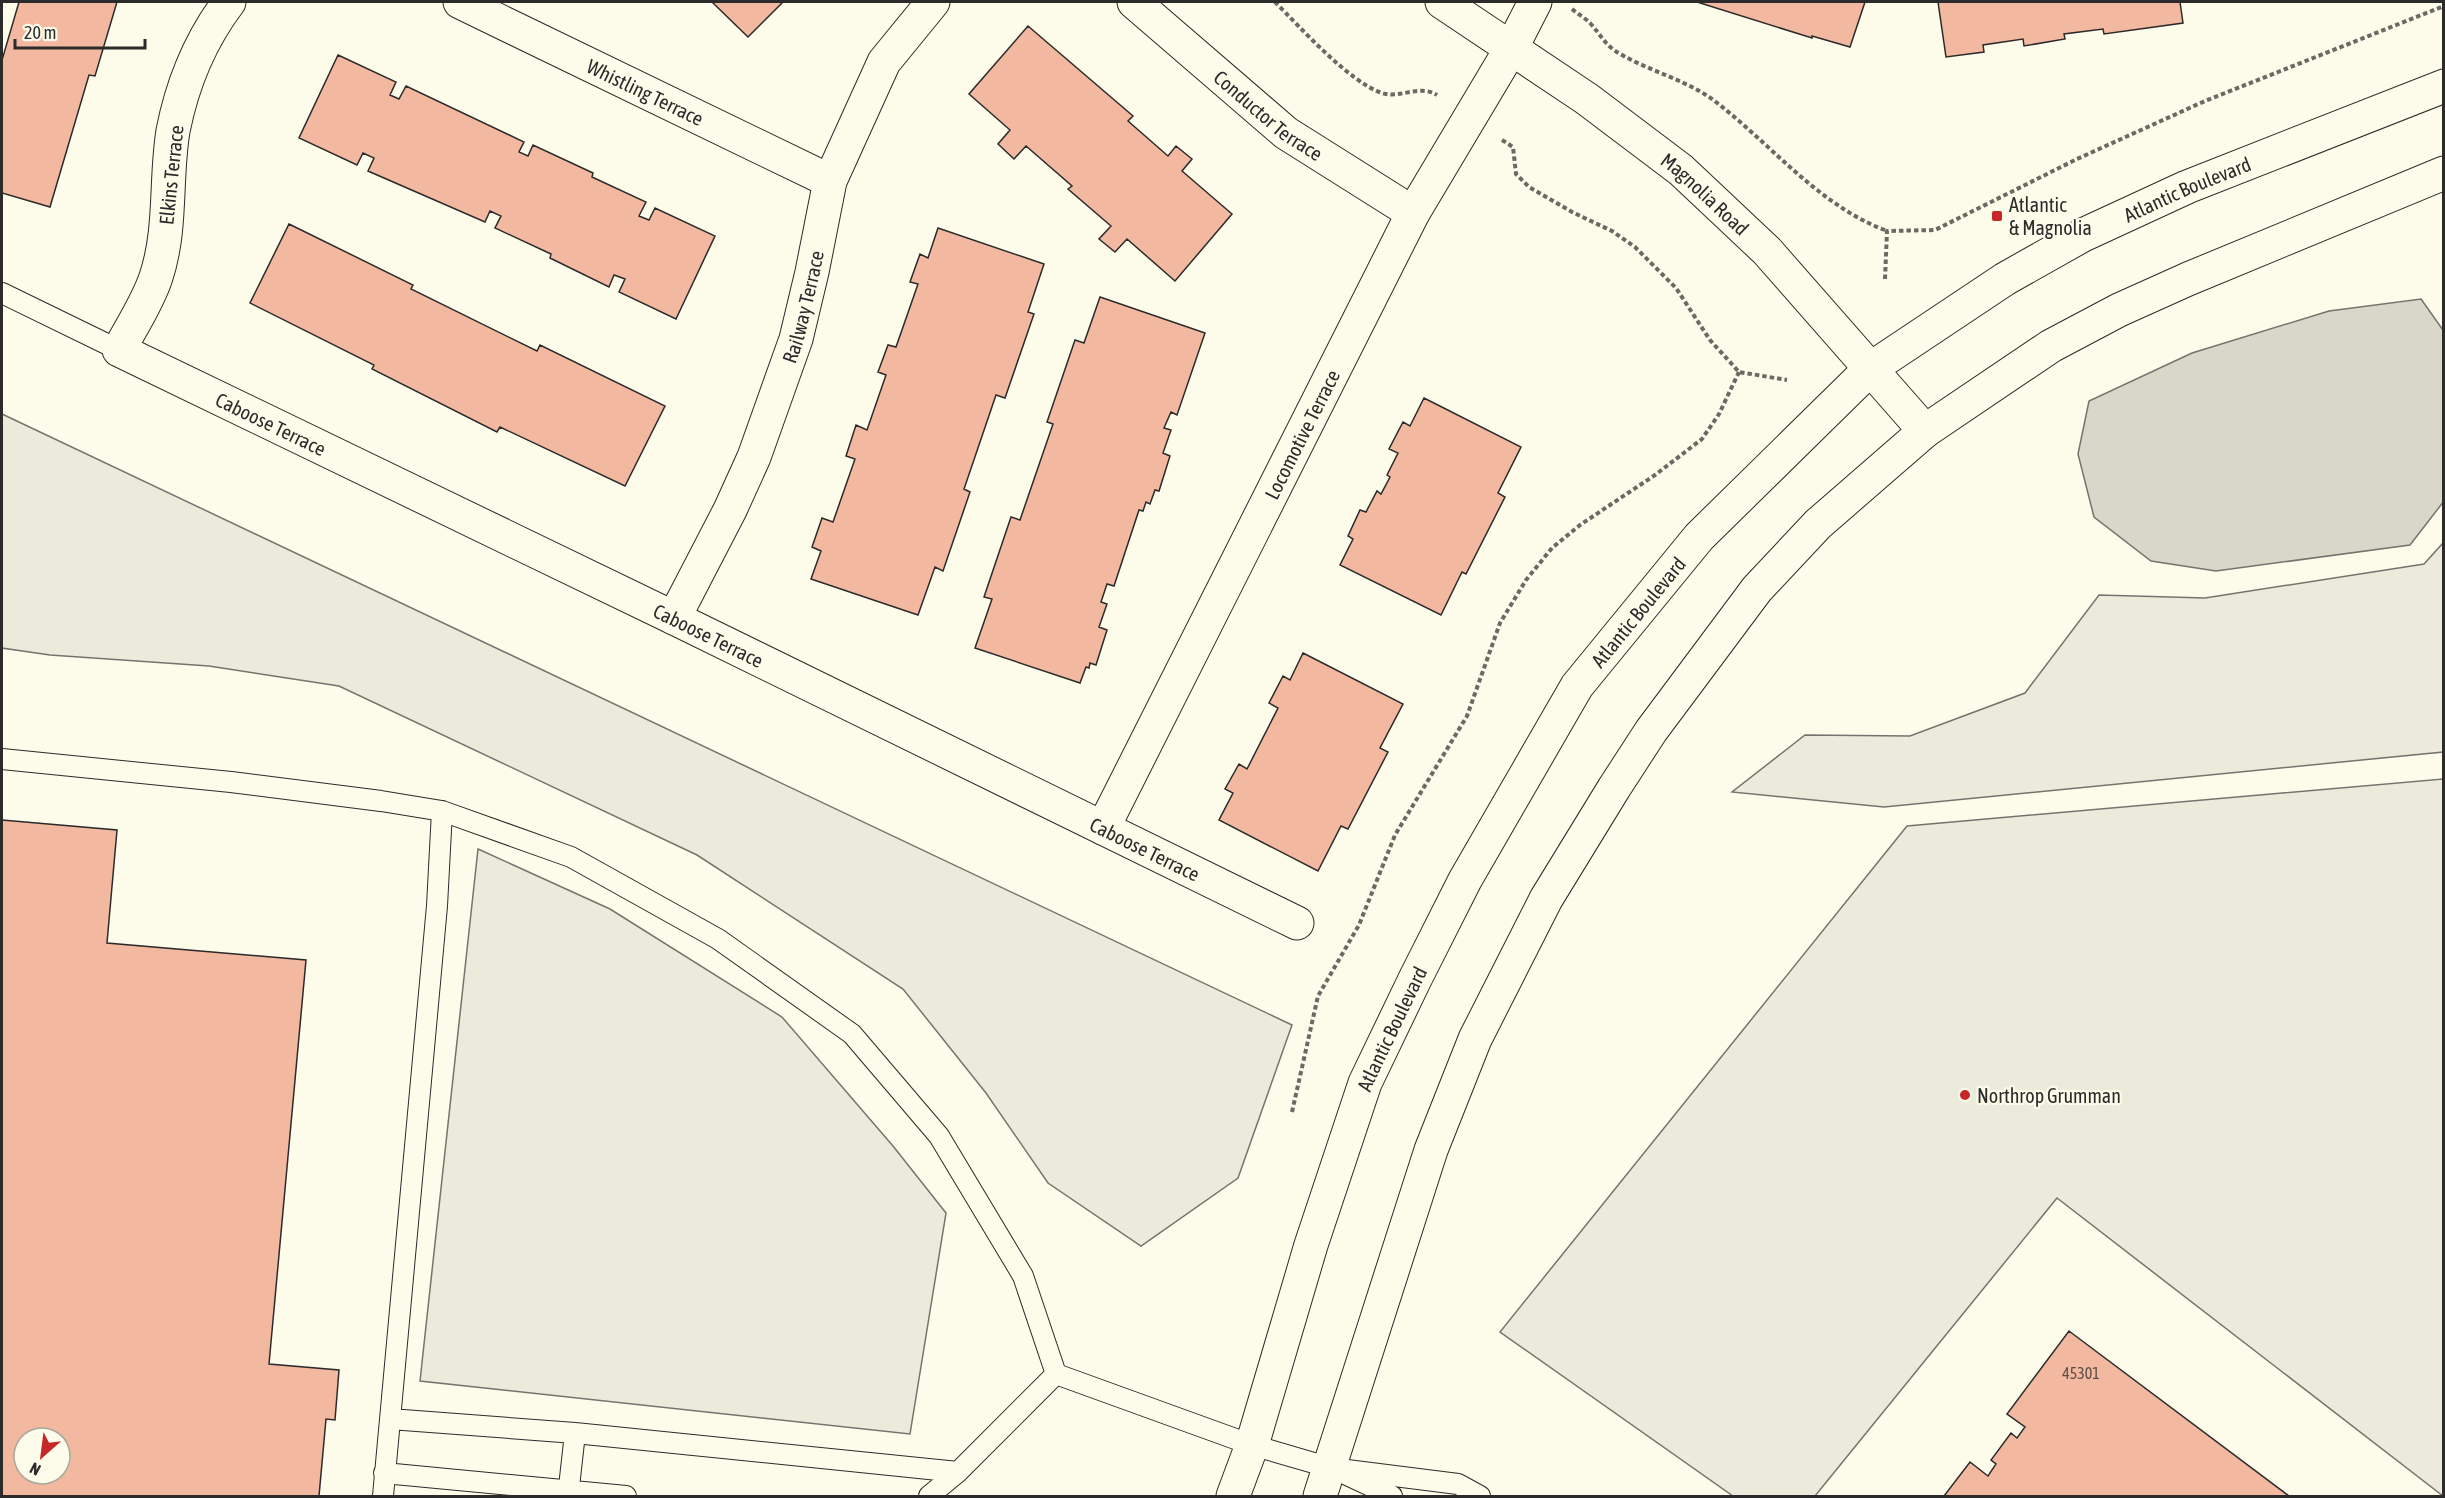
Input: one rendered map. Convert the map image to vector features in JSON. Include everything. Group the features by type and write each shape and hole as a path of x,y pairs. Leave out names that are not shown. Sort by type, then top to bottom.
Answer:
{"street":[{"name":"Elkins Terrace","path":"119,350 156,278 164,245 173,131 190,72 214,22 230,2"},
{"name":"Whistling Terrace","path":"460,2 830,181"},
{"name":"Railway Terrace","path":"674,618 730,510 754,457 795,339 812,272 830,181 884,62 933,2"},
{"name":"Conductor Terrace","path":"1134,2 1286,133 1413,213"},
{"name":"Magnolia Road","path":"1442,2 1512,46 1681,170 1767,251 1925,431"},
{"name":"Locomotive Terrace","path":"1103,828 1413,213 1536,2"},
{"name":"Atlantic Boulevard","path":"1233,1497 1252,1446 1311,1245 1365,1083 1420,969 1483,849 1577,686 1699,537 1870,369 2005,279 2082,235 2187,187 2444,86"},
{"path":"1325,1482 1431,1150 1475,1039 1546,899 1651,731 1758,589 1818,524 1925,431 2051,346 2119,310 2188,279 2444,173"},
{"name":"Caboose Terrace","path":"119,350 1297,923"}],"lane":[{"path":"2,293 119,350"},
{"path":"2,759 242,784 442,811 571,857 718,939 852,1034 939,1136 1023,1276 1056,1374"},
{"path":"383,1497 437,906 442,811"},
{"path":"1056,1374 1252,1446 1325,1482 1392,1497"},
{"path":"929,1497 958,1472 1056,1374"},
{"path":"390,1419 575,1433 958,1472"},
{"path":"569,1493 575,1433"},
{"path":"384,1473 626,1497"},
{"path":"1325,1482 1458,1484 1480,1497"}],"path":[{"path":"1275,2 1321,49 1360,80 1383,94 1429,91 1513,147 1516,174 1529,187 1572,213 1612,231 1635,248 1676,288 1710,340 1739,372 1788,381"},
{"path":"1571,8 1589,22 1606,45 1713,100 1751,130 1816,191 1864,223 1887,231 1935,230 2077,159 2205,101 2444,6"},
{"path":"1885,279 1887,231"},
{"path":"1292,1112 1318,996 1359,925 1395,835 1467,716 1500,623 1526,580 1552,548 1580,525 1655,475 1702,439 1719,414 1739,372"}],"shaded area":[{"path":"2421,299 2443,330 2444,501 2410,545 2216,571 2151,561 2094,517 2078,454 2089,401 2192,353 2329,311"},
{"path":"2,414 1292,1025 1238,1178 1141,1246 1048,1183 986,1093 903,989 697,855 339,686 209,666 50,655 2,648"},
{"path":"2443,543 2443,752 1884,807 1732,792 1805,735 1910,736 2025,693 2099,595 2205,598 2424,564"},
{"name":"Northrop Grumman","path":"2443,779 2443,1496 2057,1198 1815,1496 1733,1496 1500,1332 1907,826"},
{"path":"478,849 610,909 782,1017 893,1146 946,1213 910,1434 420,1381"}],"building":[{"path":"19,2 117,2 95,76 89,75 50,207 2,193 2,60"},
{"path":"712,2 783,2 748,37"},
{"path":"1697,2 1865,2 1850,47 1812,36 1812,38"},
{"path":"1938,2 2180,2 2183,23 2104,34 2103,29 2064,34 2065,39 2024,46 2023,39 1983,45 1984,52 1946,57"},
{"path":"1028,26 1133,116 1128,121 1168,156 1176,146 1192,159 1182,171 1232,214 1175,281 1127,239 1115,252 1099,239 1111,226 1068,189 1072,186 1026,146 1014,159 998,144 1010,130 969,94"},
{"path":"338,55 396,82 390,95 399,99 406,86 524,142 519,152 528,156 533,145 593,173 592,177 646,202 639,216 649,220 655,208 715,236 676,319 619,292 625,279 614,275 609,287 550,258 551,254 495,228 501,216 490,211 485,222 368,171 374,158 363,153 357,165 299,138"},
{"path":"289,224 413,285 411,289 537,351 540,345 665,406 625,486 500,427 497,432 372,369 374,365 250,303"},
{"path":"938,228 1044,264 1028,312 1034,314 1005,398 996,395 964,489 970,492 943,571 935,567 918,615 811,579 821,551 812,547 822,518 833,522 855,459 846,456 856,425 867,430 886,375 878,372 888,345 896,347 918,284 910,282 920,254 928,258"},
{"path":"1100,297 1205,333 1177,415 1171,412 1164,428 1171,430 1163,453 1170,456 1159,491 1155,490 1150,504 1146,502 1143,511 1139,510 1114,586 1107,584 1101,602 1107,604 1099,627 1107,630 1096,665 1090,663 1089,668 1086,667 1080,683 975,648 992,599 984,597 1011,517 1020,520 1053,424 1047,422 1075,340 1084,343"},
{"path":"1424,398 1521,447 1498,493 1505,497 1466,574 1462,572 1441,615 1340,565 1353,539 1348,536 1360,510 1366,512 1377,491 1381,494 1390,477 1387,475 1398,453 1389,449 1403,422 1410,426"},
{"path":"1303,653 1403,704 1380,748 1388,752 1348,829 1341,826 1318,871 1219,820 1233,793 1225,789 1239,764 1247,769 1278,708 1269,703 1283,676 1290,680"},
{"path":"2,820 117,830 107,943 306,960 269,1364 339,1370 335,1420 326,1419 319,1496 2,1496"},
{"path":"2069,1331 2289,1496 1944,1496 1970,1462 1988,1476 1996,1464 1991,1460 2011,1433 2017,1438 2025,1427 2007,1414"}],"place":[{"name":"Atlantic & Magnolia","path":"1997,216"},
{"name":"Northrop Grumman","path":"1965,1095"}]}
